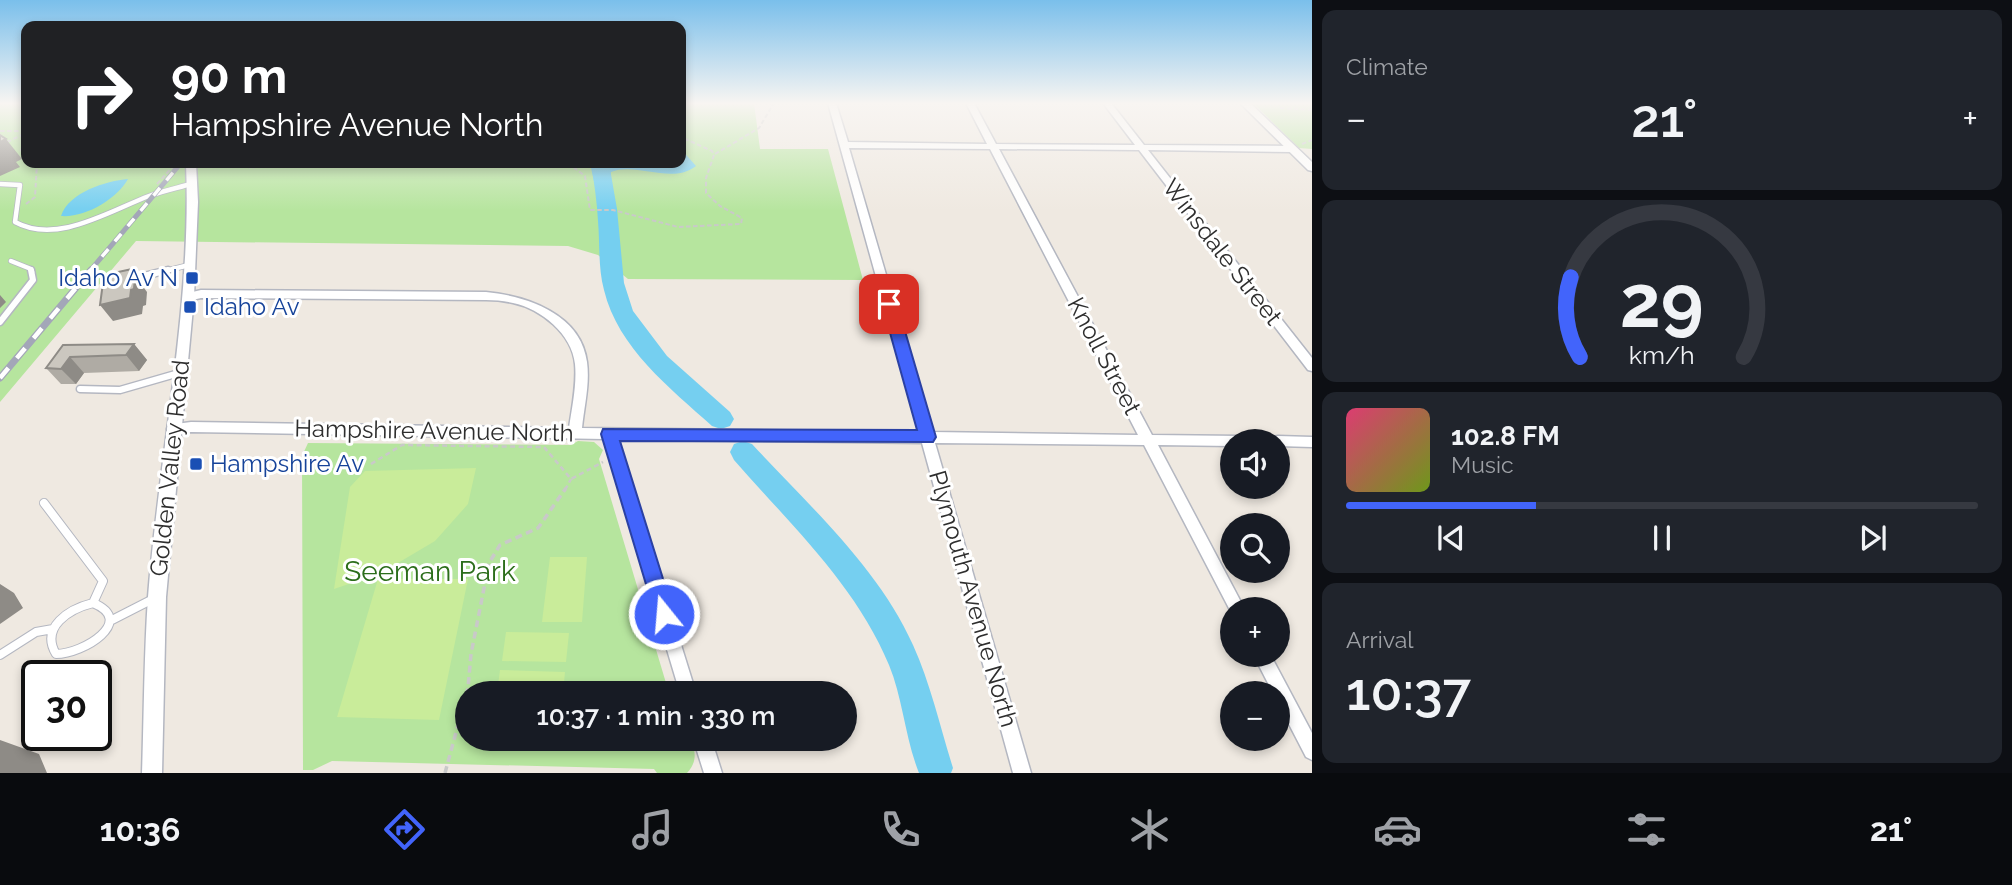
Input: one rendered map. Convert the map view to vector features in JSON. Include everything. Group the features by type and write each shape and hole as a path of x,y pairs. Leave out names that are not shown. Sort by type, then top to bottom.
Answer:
{"street":[{"name":"Plymouth Avenue North","path":"842,139 1022,773"},
{"name":"Knoll Street","path":"989,139 1231,597"},
{"name":"Winsdale Street","path":"1135,139 1312,367"},
{"path":"1282,139 1312,168"},
{"path":"844,145 1292,149"},
{"name":"Golden Valley Road","path":"152,773 157,597 188,297 192,168"},
{"path":"188,297 201,294 459,296 518,300 552,318 578,346 581,362 575,433"},
{"name":"Hampshire Avenue North","path":"173,429 191,426 1220,441"},
{"path":"609,434 684,681"},
{"path":"1290,441 1312,442"},
{"path":"1268,667 1312,751"},
{"path":"706,751 713,773"}],"lane":[{"path":"0,184 20,185 14,218 19,226 32,230 51,230 78,224 193,183"},
{"path":"0,322 33,280 31,269 11,261"},
{"path":"127,280 189,265"},
{"path":"80,389 120,390 179,373"},
{"path":"44,503 103,581 93,603"},
{"path":"110,621 108,610 103,605 93,603 71,610 52,629 50,648 56,654 65,656 89,648 99,639 110,621 157,597"},
{"path":"0,655 36,632 52,629"}],"path":[{"path":"687,139 704,145 714,155"},
{"path":"576,168 585,173 589,181 590,210 613,210 678,227 741,225 742,218 720,206 706,193 706,178 714,155 741,139"},
{"path":"17,206 29,203 35,197 37,168"},
{"path":"371,464 402,445 544,447 571,479"},
{"path":"445,773 468,688 471,654 489,563 500,545 538,528 561,499 571,479 616,457"}],"green space":[{"path":"0,139 21,139 21,168 686,168 686,139 759,139 760,149 828,149 863,280 628,279 598,255 568,246 136,241 0,402"},
{"path":"1290,139 1312,139 1312,149 1299,148"},
{"name":"Seeman Park","path":"578,441 594,442 603,450 599,459 665,681 455,681 455,751 694,751 693,765 687,773 657,773 654,769 332,761 313,770 303,770 302,456 308,443 571,445"},
{"path":"476,468 468,504 435,541 381,573 334,589 350,487 365,471"},
{"path":"550,557 587,557 582,622 542,622"},
{"path":"378,579 468,579 439,720 337,717"},
{"path":"506,632 569,633 566,662 502,661"},
{"path":"500,670 565,672 564,681 499,681"}],"water":[{"path":"686,155 696,166 676,174 632,170 611,172 608,191 615,230 614,253 601,252 603,229 591,168 686,168"},
{"path":"128,179 116,194 99,206 80,214 61,216 72,200 89,189"}],"building":[{"path":"132,269 132,277 135,277 130,298 100,305 104,275"},
{"path":"134,344 126,355 70,357 61,369 46,368 63,345"}],"waterway":[{"path":"601,168 613,283 622,311 644,346 721,419"},
{"path":"743,452 830,548 887,627 911,682 935,768"}],"railway":[{"path":"89,272 177,168"},
{"path":"0,378 91,270"}],"place":[{"name":"Idaho Av N","path":"192,278"},
{"name":"Idaho Av","path":"190,307"},
{"name":"Hampshire Av","path":"196,464"}],"route":[{"path":"664,614 609,434 927,437 889,304"}]}
